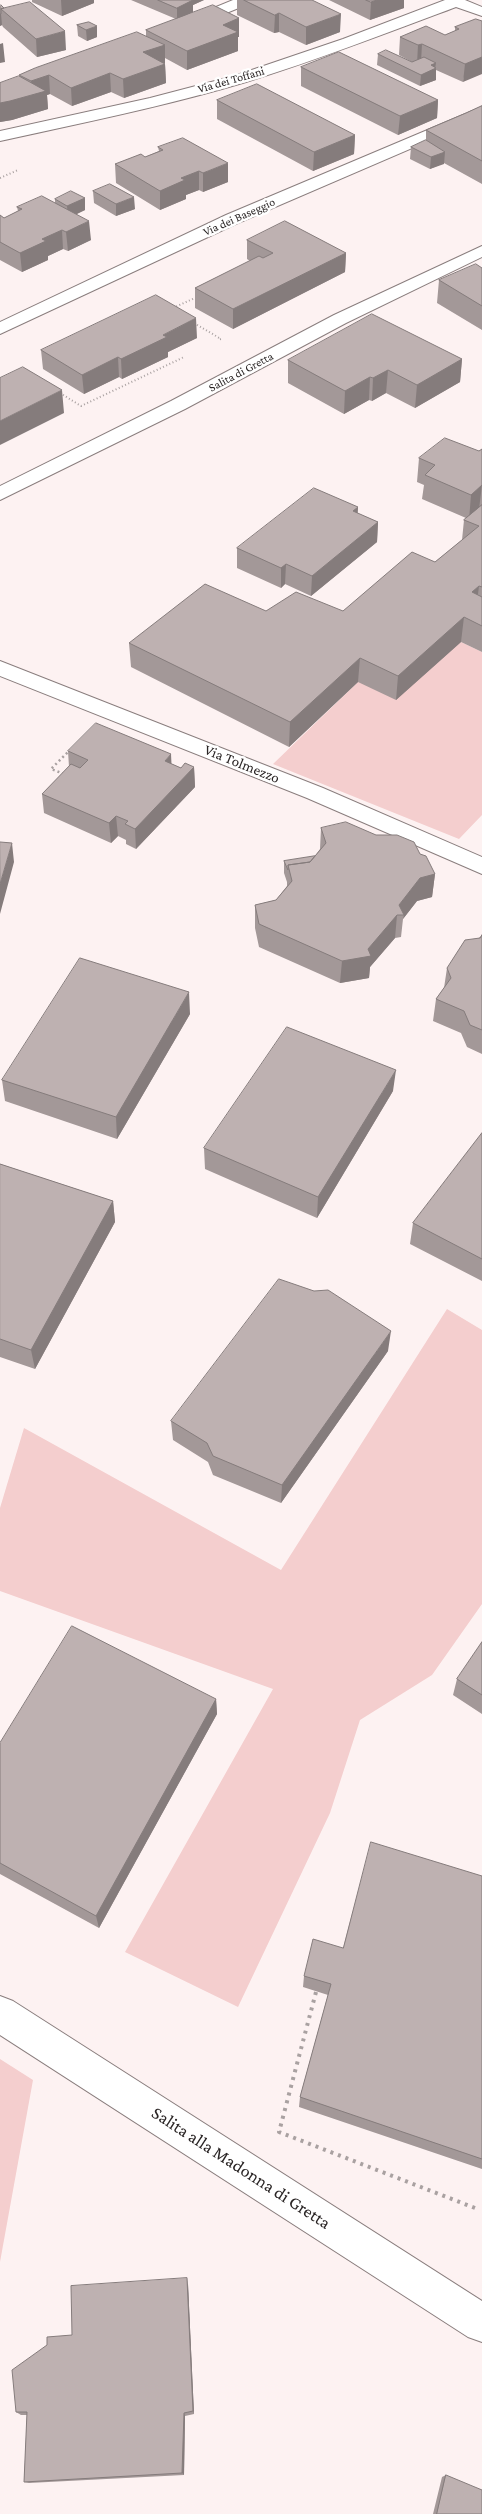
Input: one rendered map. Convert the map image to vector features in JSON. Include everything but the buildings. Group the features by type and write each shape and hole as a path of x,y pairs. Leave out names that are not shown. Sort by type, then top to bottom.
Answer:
{"street":[{"path":"176,28 246,0"},
{"path":"454,1 482,12"},
{"name":"Via dei Toffani","path":"0,136 99,115 238,79 355,40 454,1"},
{"name":"Via dei Baseggio","path":"0,329 232,219 482,112"},
{"name":"Salita di Gretta","path":"0,494 146,422 349,314 482,251"},
{"name":"Via Tolmezzo","path":"0,668 315,793 482,866"},
{"name":"Salita alla Madonna di Gretta","path":"0,2014 482,2322"}],"path":[{"path":"178,315 170,310 204,294"},
{"path":"187,319 221,339 212,343"},
{"path":"56,391 81,406 186,356"},
{"path":"143,368 151,373"},
{"path":"67,754 51,769 68,776"},
{"path":"316,1992 279,2132 474,2208"}],"shaded area":[{"path":"461,642 482,652 482,815 459,839 273,764 358,682"},
{"path":"447,1309 482,1330 482,1604 432,1675 360,1720 330,1813 238,2007 125,1952 273,1689 0,1591 0,1508 24,1428 281,1570"},
{"path":"0,2059 33,2080 0,2262"}]}
